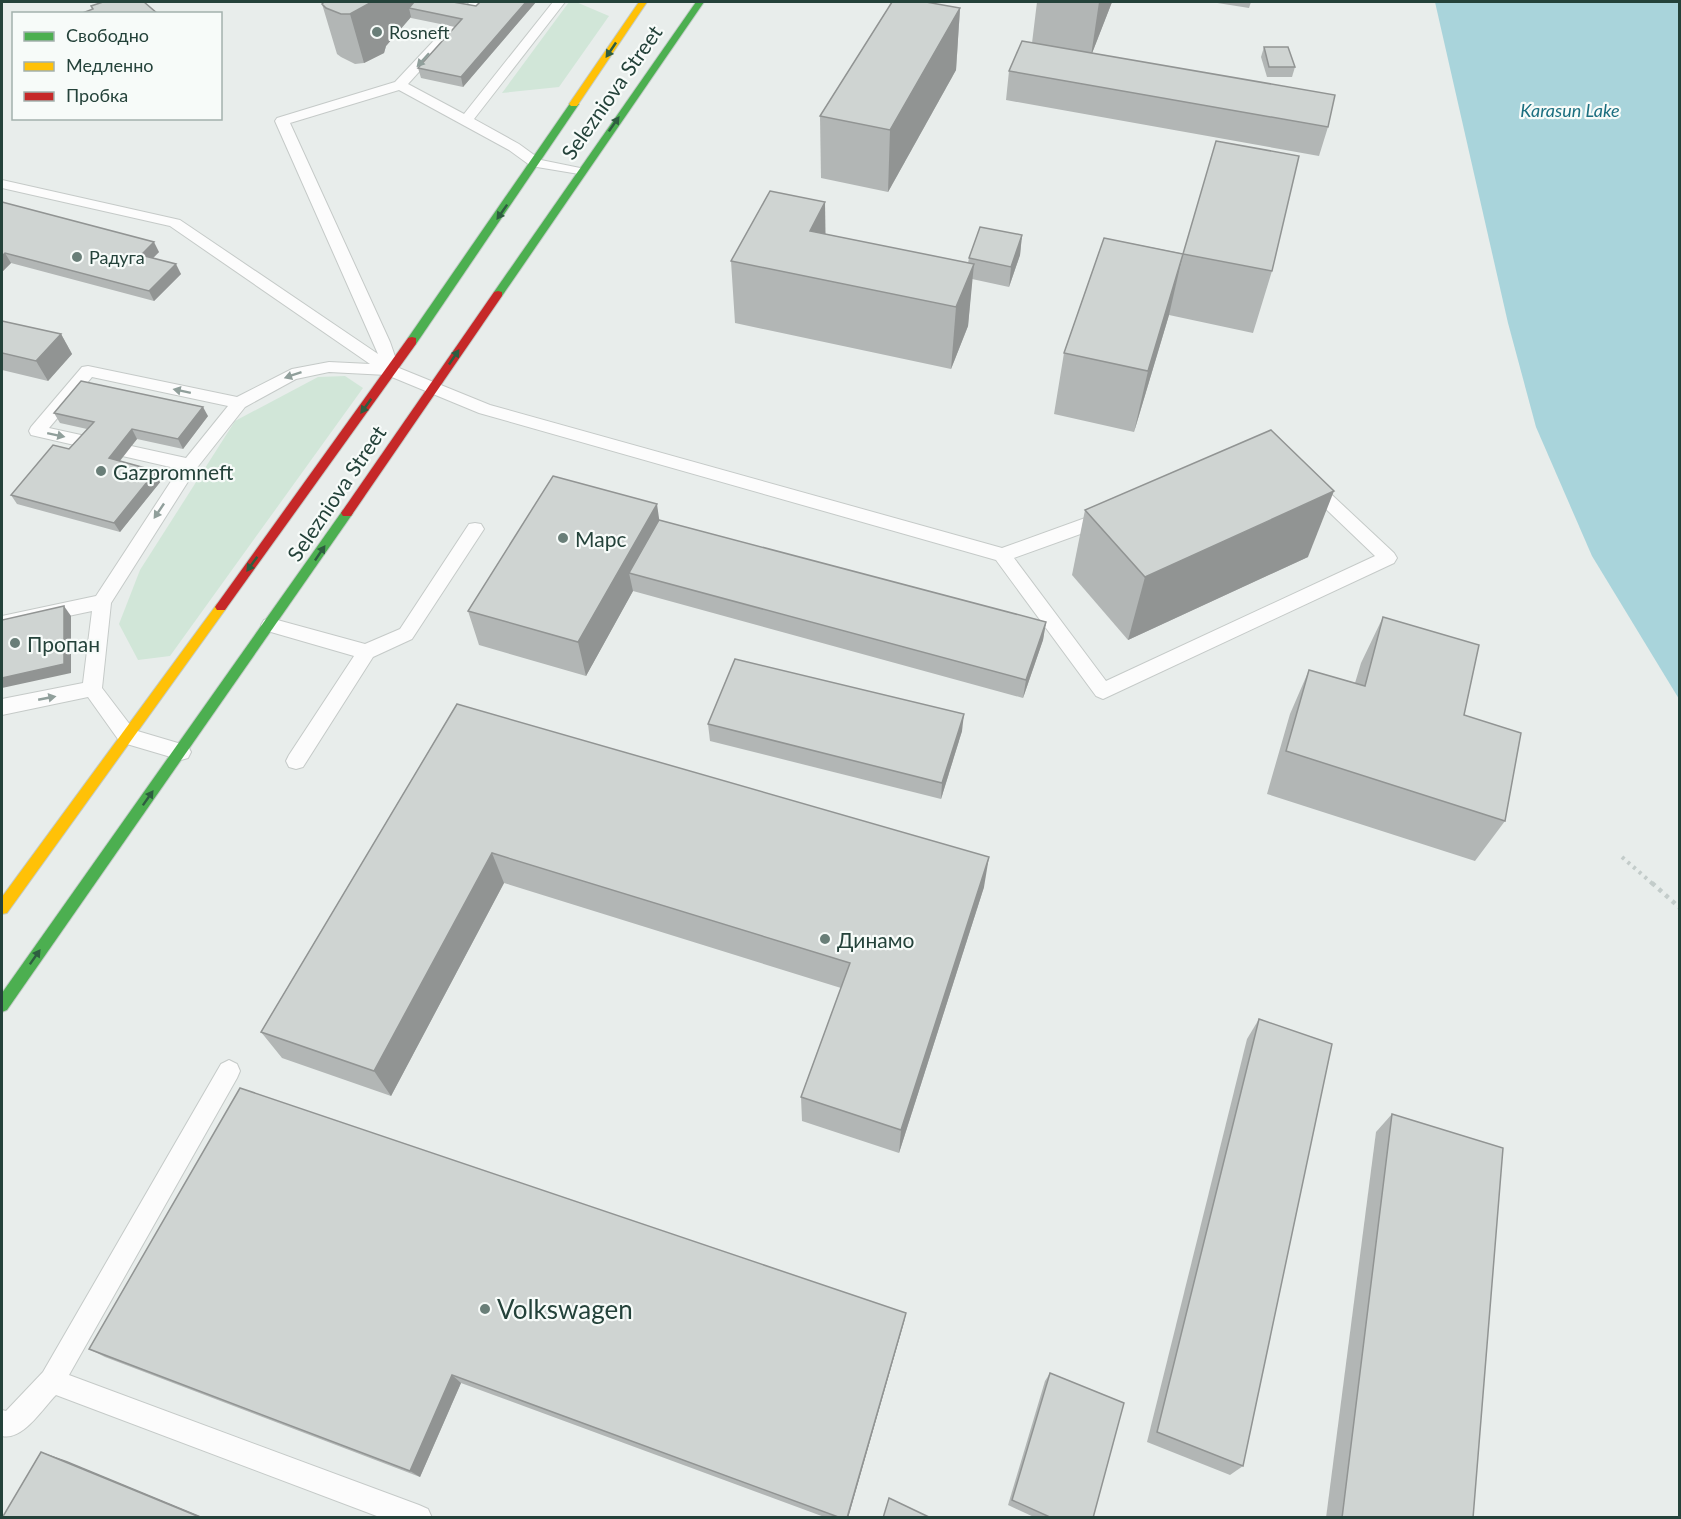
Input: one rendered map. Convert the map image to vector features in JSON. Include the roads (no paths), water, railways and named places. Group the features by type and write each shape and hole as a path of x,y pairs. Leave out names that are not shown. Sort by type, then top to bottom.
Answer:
{"main road":[{"name":"Selezniova Street","path":"2,908 392,370 536,163 643,2"},
{"name":"Selezniova Street","path":"2,1005 270,625 580,172 700,2"}],"lane":[{"path":"392,370 382,342 282,121 400,85 476,2"},
{"path":"466,120 559,2"},
{"path":"400,85 514,147 536,163 580,172"},
{"path":"2,184 175,223 392,370 435,386 485,409 1002,555 1124,512"},
{"path":"181,752 127,736 92,689 102,602 190,465 239,403 292,374 330,367 392,370"},
{"path":"190,465 37,431 88,371 239,403"},
{"path":"1002,555 1103,691 1388,558 1310,484 1288,484"},
{"path":"296,760 366,652 406,634 475,529"},
{"path":"2,623 102,602"},
{"path":"270,625 366,652"},
{"path":"2,706 92,689"},
{"path":"2,1423 10,1425 52,1381 229,1071"},
{"path":"52,1381 419,1518"}],"water":[{"name":"Karasun Lake","path":"1435,2 1679,2 1679,699 1592,556 1536,427 1508,323"}],"place":[{"name":"Rosneft","path":"377,32"},
{"name":"Радуга","path":"77,257"},
{"name":"Gazpromneft","path":"101,471"},
{"name":"Марс","path":"563,538"},
{"name":"Пропан","path":"15,643"},
{"name":"Динамо","path":"825,939"},
{"name":"Volkswagen","path":"485,1309"}]}
